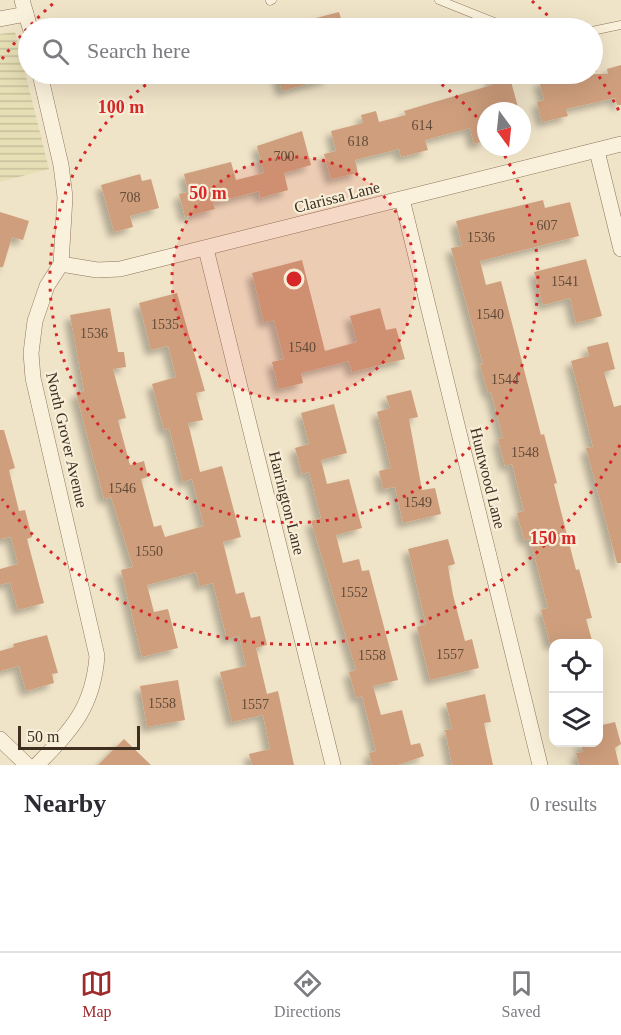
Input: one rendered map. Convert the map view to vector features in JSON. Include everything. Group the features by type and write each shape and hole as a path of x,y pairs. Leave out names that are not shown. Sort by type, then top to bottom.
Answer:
{"street":[{"path":"0,19 26,14"},
{"name":"North Grover Avenue","path":"37,765 71,730 86,705 95,683 97,656 33,378 31,354 35,321 47,286 61,264 65,197 61,165 42,84"},
{"name":"Clarissa Lane","path":"61,264 97,270 120,269 621,144"},
{"path":"597,151 621,249"},
{"name":"Huntwood Lane","path":"402,199 540,765"},
{"name":"Harrington Lane","path":"206,249 333,765"},
{"path":"0,739 27,765"}],"lane":[{"path":"440,0 484,18"},
{"path":"603,29 621,25"}],"shaded area":[{"path":"15,32 18,44 18,84 28,84 49,169 0,182 0,34"}],"building":[{"path":"339,12 341,18 316,18"},
{"path":"621,65 621,105 617,105 615,98 566,109 568,116 542,122 537,102 544,100 540,84 603,84 603,74 608,74 607,69"},
{"path":"280,84 308,84 282,91"},
{"path":"492,84 512,84 517,102 477,102 477,143 474,144 470,128 425,140 428,150 401,157 399,149 355,160 358,173 331,179 324,154 336,151 331,131 363,123 361,115 376,111 379,122 406,115 404,111"},
{"path":"302,131 311,165 284,173 288,190 260,198 259,191 213,203 215,209 185,217 179,194 188,192 184,174 231,162 236,180 264,173 257,146"},
{"path":"140,174 142,181 151,179 159,208 130,216 133,227 114,232 101,185"},
{"path":"543,200 545,208 570,202 579,236 480,261 486,285 501,281 541,435 544,434 557,483 554,484 576,570 579,569 592,618 586,619 592,639 549,640 541,610 548,608 530,539 524,540 517,513 524,511 512,464 505,466 498,439 503,438 491,392 488,393 480,365 483,364 451,248 462,246 456,221"},
{"path":"0,212 29,221 23,240 12,237 3,267 0,267"},
{"path":"586,259 602,316 576,323 570,298 543,305 534,272"},
{"path":"302,260 325,351 357,342 350,316 380,308 386,330 396,328 405,359 352,372 349,361 301,373 303,383 279,389 272,362 284,359 274,320 264,322 252,273"},
{"path":"177,293 205,391 196,393 203,420 188,423 200,472 222,466 241,537 223,542 236,594 244,592 251,618 260,616 267,645 256,648 267,694 278,691 294,765 252,765 249,754 270,749 263,715 232,722 220,672 246,666 239,636 227,639 213,583 200,586 196,572 147,585 154,612 168,609 178,648 142,657 121,570 133,567 111,497 104,499 76,393 84,391 70,315 110,308 118,352 124,352 126,367 113,369 126,418 118,420 130,465 144,461 148,477 141,479 154,527 161,525 165,537 204,526 192,479 183,482 169,428 164,430 152,384 176,377 168,346 151,350 139,303"},
{"path":"608,342 615,369 604,372 614,407 621,405 621,563 617,563 586,448 593,447 571,361 589,356 587,347"},
{"path":"411,390 418,417 409,419 422,490 435,488 441,514 403,523 395,487 383,489 379,471 391,468 377,412 390,408 386,396"},
{"path":"334,404 347,453 321,460 327,484 349,479 362,528 336,535 343,563 359,559 362,571 369,570 398,680 373,686 381,715 402,710 411,745 420,743 424,756 398,765 372,765 369,753 376,751 362,696 356,698 349,672 356,670 311,521 321,518 309,472 302,474 295,448 309,444 301,413"},
{"path":"0,430 4,430 15,468 9,470 19,511 25,510 32,537 27,539 44,603 18,610 10,582 0,585 0,569 18,564 11,537 0,539"},
{"path":"448,539 455,564 448,566 453,595 465,641 472,639 479,668 430,680 417,627 426,624 408,549"},
{"path":"47,635 58,673 52,674 54,683 26,691 19,666 0,671 0,651 14,647 13,644"},
{"path":"178,680 185,720 147,727 140,686"},
{"path":"485,694 491,722 484,723 493,765 452,765 445,730 452,729 446,703"},
{"path":"615,722 621,744 615,748 619,765 579,765 576,753 583,752 582,747 603,747 603,725"},
{"path":"124,739 151,765 98,765"}]}
